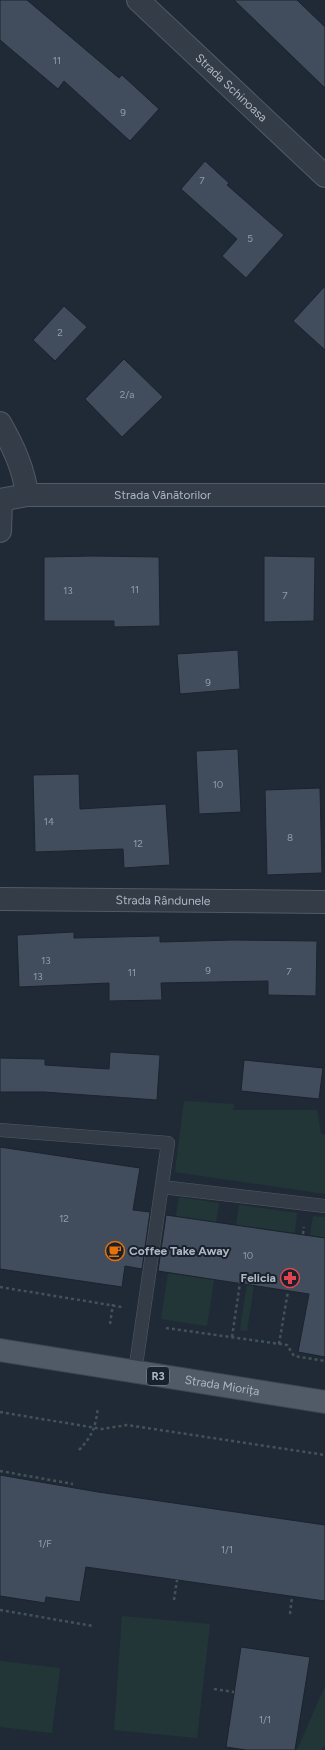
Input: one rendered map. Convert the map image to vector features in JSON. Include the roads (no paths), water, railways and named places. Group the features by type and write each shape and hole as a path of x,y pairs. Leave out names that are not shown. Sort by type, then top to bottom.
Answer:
{"main road":[{"name":"Strada Miorița","path":"0,1350 325,1402"}],"street":[{"name":"Strada Schinoasa","path":"138,0 325,176"},
{"path":"0,423 12,445 25,477 27,495"},
{"name":"Strada Vânătorilor","path":"1,500 27,495 325,494"},
{"path":"0,531 1,500"},
{"name":"Strada Rândunele","path":"0,899 325,902"}],"lane":[{"path":"0,1130 168,1143 135,1372"},
{"path":"162,1187 325,1206"}],"place":[{"name":"Coffee Take Away","path":"115,1251"},
{"name":"Felicia","path":"290,1278"}]}
